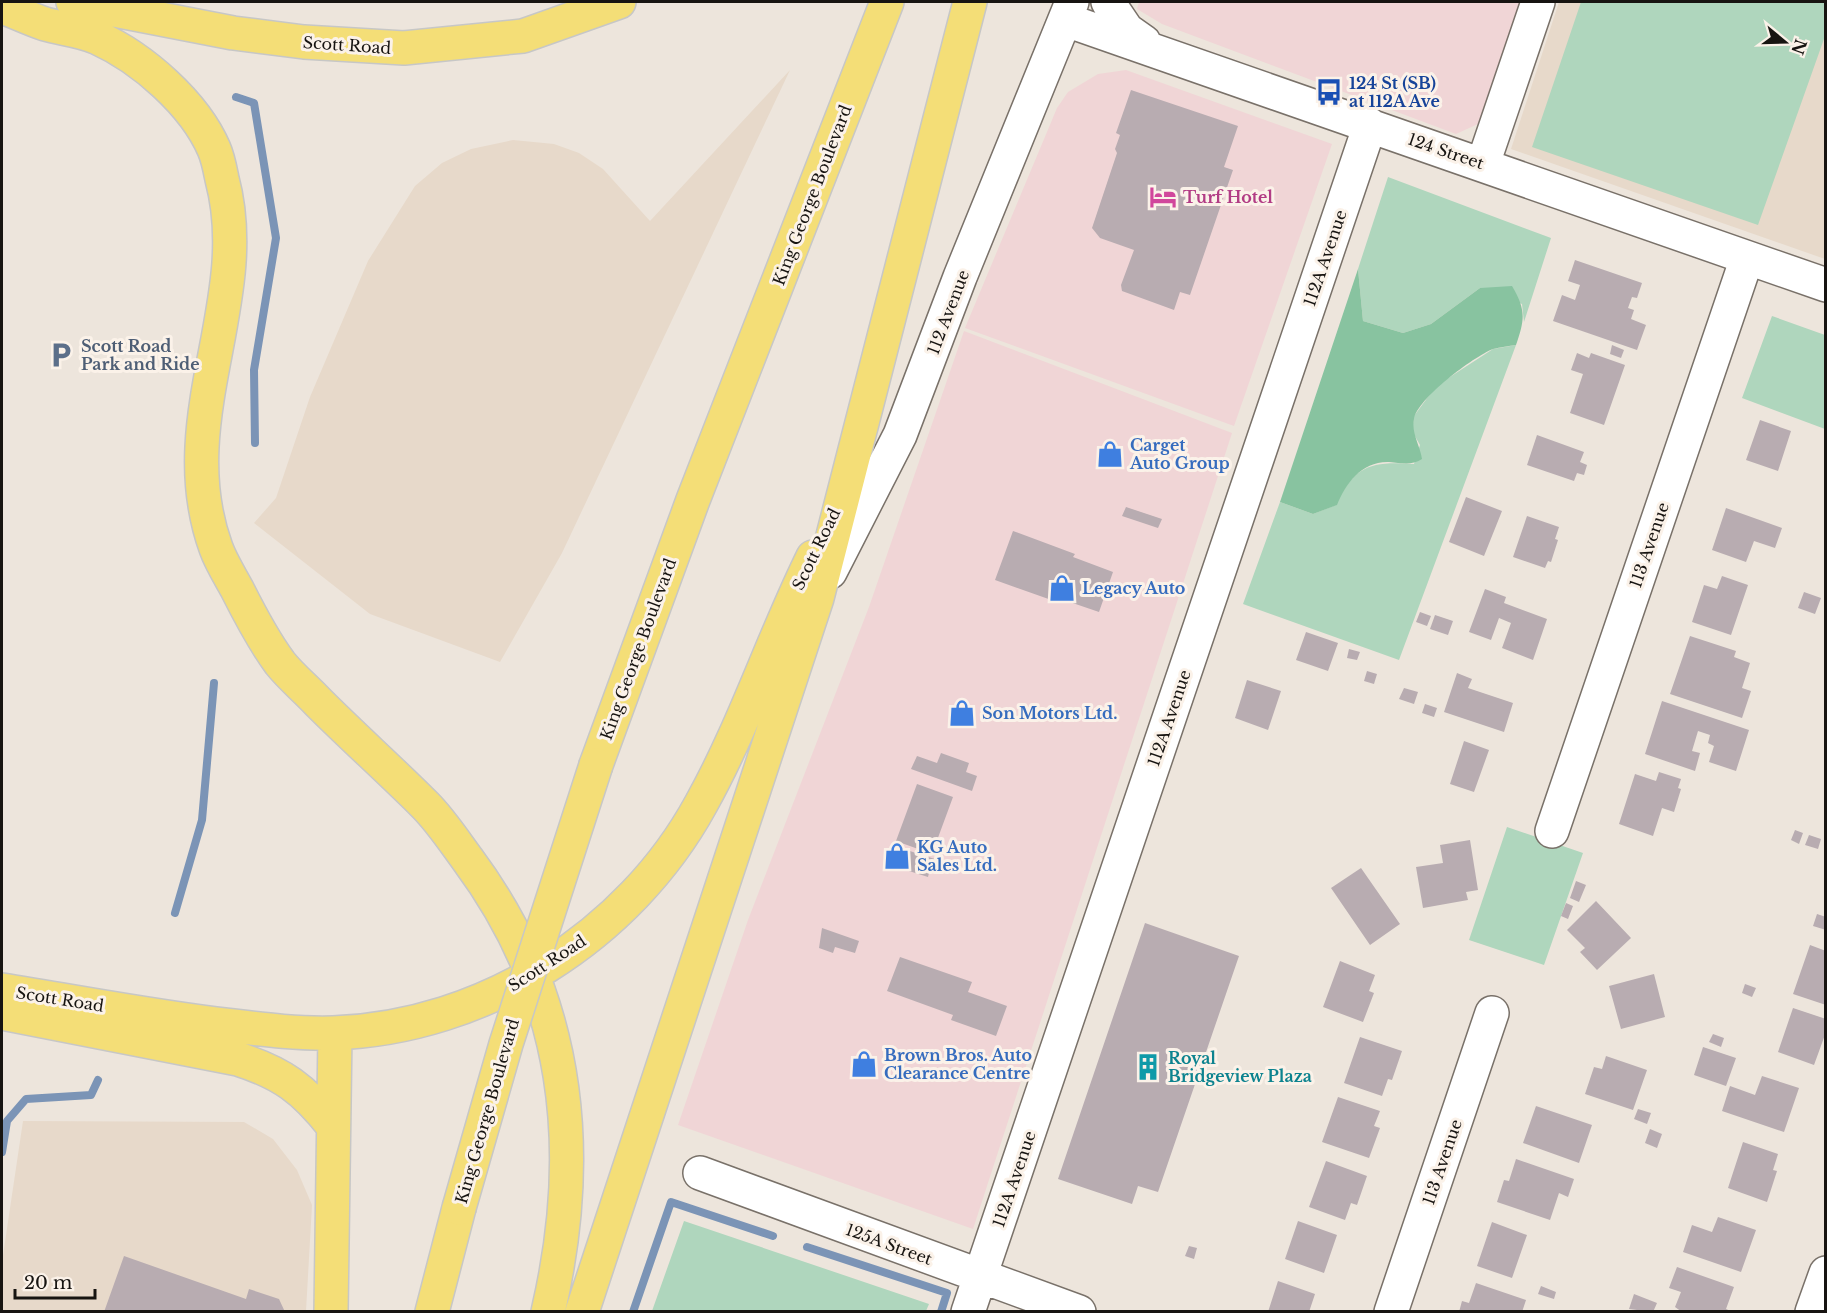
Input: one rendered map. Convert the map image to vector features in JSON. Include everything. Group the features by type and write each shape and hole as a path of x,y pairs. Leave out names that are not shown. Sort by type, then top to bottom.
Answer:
{"main road":[{"name":"Scott Road","path":"73,2 233,33 304,42 404,48 523,36 619,2"},
{"name":"King George Boulevard","path":"432,1311 513,1022 596,765 693,500 887,2"},
{"path":"582,1311 817,598 970,2"},
{"path":"2,7 45,23 96,37 149,69 187,107 214,149 226,194 231,243 225,295 200,437 201,484 216,548 257,629 283,667 438,820 495,897 516,934 534,975 558,1056 566,1132 566,1201 561,1248 548,1311"},
{"name":"Scott Road","path":"2,990 193,1022 294,1033 335,1033 382,1028 426,1018 479,1001 534,975 584,940 619,911 644,885 678,841 701,805 730,745 782,620 842,496"},
{"path":"2,1013 238,1059 286,1078 304,1092 333,1126"},
{"path":"331,1311 335,1033"}],"street":[{"path":"1108,2 1127,30 1161,51"},
{"path":"1483,164 1538,2"},
{"name":"124 Street","path":"1064,8 1161,51 1826,285"},
{"name":"112 Avenue","path":"817,598 900,435 1064,8"},
{"name":"112A Avenue","path":"968,1311 1370,125"},
{"name":"113 Avenue","path":"1552,831 1747,258"},
{"name":"113 Avenue","path":"1391,1311 1492,1013"},
{"name":"125A Street","path":"700,1173 979,1277 1079,1311"},
{"path":"1812,1311 1826,1273"}],"shaded area":[{"path":"1139,2 1521,2 1478,124 1456,134 1162,24 1137,9"},
{"path":"1559,2 1825,2 1825,259 1511,149"},
{"path":"790,70 562,553 500,662 370,614 254,523 276,498 310,397 368,261 415,186 442,163 471,149 513,140 554,144 579,153 603,169 650,221"},
{"path":"1126,70 1332,144 1234,426 965,328 1057,108 1068,92 1098,74"},
{"path":"964,331 1232,433 973,1229 678,1125 748,920 869,607"},
{"path":"23,1121 244,1122 273,1139 297,1170 312,1205 306,1311 2,1312 2,1262"}],"green space":[{"path":"1581,2 1825,2 1825,36 1758,225 1532,147"},
{"path":"1388,177 1551,238 1524,322 1522,304 1480,288 1431,324 1403,333 1363,321 1358,269"},
{"path":"1358,269 1363,321 1403,333 1431,324 1480,288 1512,286 1522,308 1521,328 1516,345 1484,353 1460,369 1425,400 1413,424 1422,459 1410,463 1379,463 1363,469 1350,481 1337,505 1313,514 1280,502"},
{"path":"1772,316 1825,335 1825,429 1742,398"},
{"path":"1516,345 1399,660 1243,604 1280,502 1313,514 1336,505 1350,481 1366,468 1399,463 1414,464 1420,445 1412,431 1414,416 1436,386 1493,349"},
{"path":"1507,827 1583,853 1544,965 1469,940"},
{"path":"684,1221 929,1304 926,1311 652,1311"}],"building":[{"name":"Turf Hotel","path":"1131,90 1238,126 1224,167 1233,170 1190,295 1180,292 1174,310 1122,291 1121,285 1134,250 1100,238 1092,228 1117,153 1115,149 1120,135 1116,133"},
{"path":"1575,260 1642,283 1637,298 1632,297 1628,308 1634,310 1631,319 1646,325 1637,350 1553,321 1562,295 1575,300 1580,285 1568,281"},
{"path":"1612,345 1624,350 1621,358 1610,354"},
{"path":"1577,353 1589,358 1591,353 1625,365 1604,425 1570,413 1583,374 1571,370"},
{"path":"1760,420 1791,431 1778,471 1746,460"},
{"path":"1537,435 1584,452 1580,462 1587,465 1584,475 1577,473 1574,481 1527,465"},
{"path":"1466,497 1502,511 1484,556 1449,542"},
{"path":"1126,507 1162,519 1158,528 1122,516"},
{"path":"1726,508 1782,528 1775,548 1754,541 1746,562 1712,550"},
{"path":"1527,516 1559,527 1555,539 1558,540 1551,562 1548,561 1545,568 1513,557"},
{"path":"1013,531 1075,554 1073,557 1113,572 1099,612 1058,598 1057,602 995,580"},
{"path":"1722,576 1748,585 1731,635 1692,622 1704,585 1717,589"},
{"path":"1485,589 1506,597 1504,603 1547,619 1533,660 1502,648 1511,623 1499,618 1491,640 1469,632"},
{"path":"1804,592 1821,598 1815,614 1798,608"},
{"path":"1420,612 1431,616 1427,626 1416,622"},
{"path":"1435,615 1453,621 1448,635 1430,629"},
{"path":"1306,632 1338,643 1328,671 1296,660"},
{"path":"1690,636 1736,651 1734,657 1750,663 1742,688 1751,691 1742,718 1670,694"},
{"path":"1349,649 1360,652 1357,660 1347,658"},
{"path":"1367,671 1377,674 1374,684 1364,681"},
{"path":"1457,673 1472,679 1468,688 1513,703 1504,732 1444,712"},
{"path":"1247,680 1281,691 1268,730 1235,718"},
{"path":"1404,688 1418,692 1414,704 1399,699"},
{"path":"1662,701 1749,730 1736,771 1709,762 1714,746 1708,743 1710,735 1698,731 1692,751 1700,753 1695,771 1645,754"},
{"path":"1425,704 1437,708 1434,717 1422,713"},
{"path":"1464,741 1489,750 1474,792 1450,784"},
{"path":"941,753 969,763 966,772 977,776 972,791 911,769 917,756 937,763"},
{"path":"1659,772 1681,779 1678,788 1681,789 1674,812 1662,808 1653,836 1619,824 1635,774 1656,781"},
{"path":"917,784 953,797 932,854 896,841"},
{"path":"1795,830 1803,833 1799,844 1791,840"},
{"path":"1809,835 1821,839 1818,849 1805,845"},
{"path":"1470,840 1478,890 1466,892 1468,900 1423,908 1416,867 1443,863 1440,845"},
{"path":"894,846 938,860 934,870 930,869 928,877 893,866 896,858 891,857"},
{"path":"1361,868 1400,924 1370,945 1331,888"},
{"path":"1576,881 1586,885 1579,902 1570,898"},
{"path":"1596,901 1631,938 1597,970 1580,952 1585,948 1567,930"},
{"path":"1566,903 1573,906 1568,919 1561,916"},
{"path":"1817,914 1826,917 1826,930 1813,926"},
{"name":"Royal Bridgeview Plaza","path":"1145,923 1239,956 1158,1192 1138,1186 1132,1204 1058,1179"},
{"path":"822,928 859,941 855,953 835,947 833,953 819,948"},
{"path":"1810,945 1826,951 1826,1005 1793,994"},
{"path":"900,957 972,982 968,992 1007,1006 996,1036 951,1020 953,1015 887,991"},
{"path":"1340,961 1375,975 1369,991 1374,993 1363,1022 1323,1007"},
{"path":"1654,974 1665,1017 1621,1029 1609,986"},
{"path":"1745,984 1756,988 1752,997 1742,993"},
{"path":"1793,1008 1826,1019 1826,1032 1814,1065 1778,1052"},
{"path":"1713,1034 1724,1038 1721,1047 1709,1042"},
{"path":"1360,1037 1402,1051 1392,1080 1388,1079 1382,1096 1344,1083"},
{"path":"1703,1047 1736,1058 1726,1086 1694,1075"},
{"path":"1606,1056 1647,1070 1633,1110 1585,1094 1594,1067 1602,1069"},
{"path":"1762,1076 1799,1088 1784,1132 1722,1111 1730,1086 1755,1095"},
{"path":"1338,1097 1380,1111 1374,1126 1380,1128 1369,1158 1322,1142"},
{"path":"1536,1106 1592,1125 1579,1163 1523,1143"},
{"path":"1638,1109 1651,1113 1647,1124 1634,1119"},
{"path":"1650,1129 1662,1134 1657,1148 1645,1143"},
{"path":"1743,1142 1778,1154 1773,1170 1777,1171 1767,1202 1728,1188"},
{"path":"1516,1159 1574,1179 1568,1197 1559,1193 1550,1220 1497,1202 1504,1180 1509,1181"},
{"path":"1326,1161 1367,1176 1357,1205 1351,1203 1345,1220 1309,1207"},
{"path":"1718,1217 1756,1230 1741,1272 1683,1252 1692,1225 1712,1232"},
{"path":"1298,1221 1337,1235 1324,1273 1285,1259"},
{"path":"1492,1222 1527,1235 1512,1278 1477,1266"},
{"path":"1189,1246 1197,1248 1194,1259 1185,1256"},
{"path":"124,1256 246,1299 249,1289 279,1299 285,1312 104,1312"},
{"path":"1677,1267 1734,1287 1726,1309 1733,1312 1682,1312 1675,1307 1681,1292 1669,1288"},
{"path":"1278,1281 1315,1294 1309,1312 1268,1312"},
{"path":"1476,1283 1526,1300 1522,1312 1459,1312 1462,1301 1469,1303"},
{"path":"1541,1286 1556,1292 1554,1299 1538,1294"},
{"path":"1634,1294 1657,1303 1653,1312 1629,1309"}],"waterway":[{"path":"236,97 254,103 276,238 254,370 255,443"},
{"path":"175,913 202,820 214,683"},
{"path":"2,1152 7,1121 26,1099 91,1095 98,1080"},
{"path":"633,1312 671,1202 773,1236"},
{"path":"807,1247 947,1293 941,1312"}],"place":[{"name":"124 St (SB) at 112A Ave","path":"1329,92"},
{"name":"Turf Hotel","path":"1163,197"},
{"name":"Scott Road Park and Ride","path":"61,355"},
{"name":"Carget Auto Group","path":"1110,454"},
{"name":"Legacy Auto","path":"1062,588"},
{"name":"Son Motors Ltd.","path":"962,713"},
{"name":"KG Auto Sales Ltd.","path":"897,856"},
{"name":"Brown Bros. Auto Clearance Centre","path":"864,1064"},
{"name":"Royal Bridgeview Plaza","path":"1148,1067"}]}
